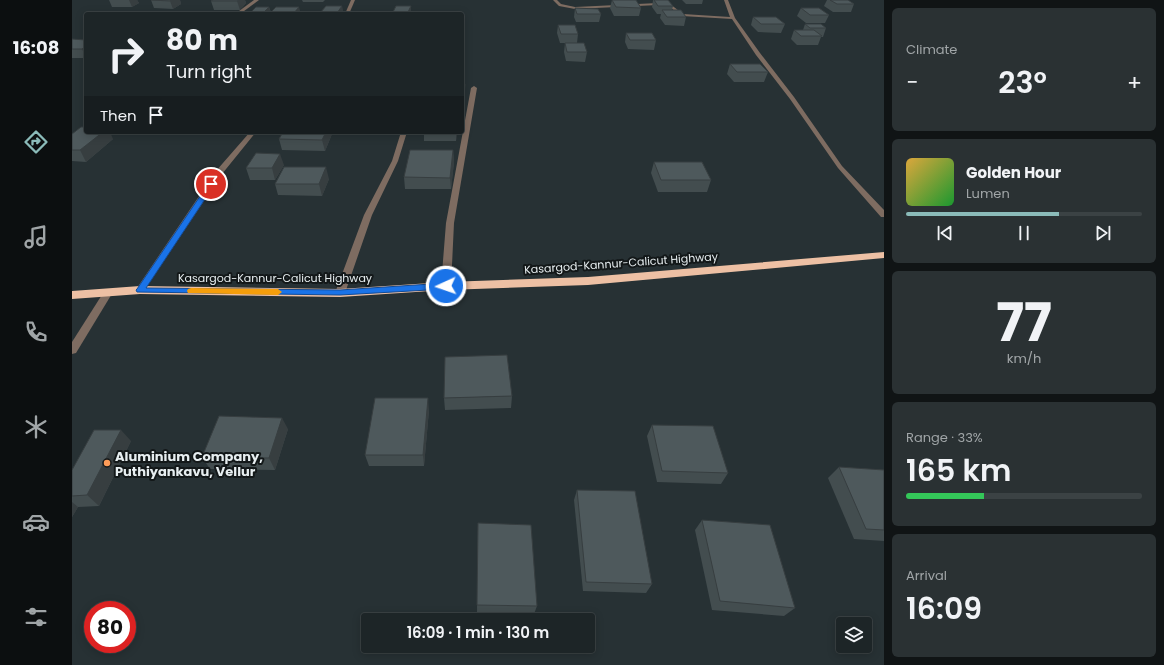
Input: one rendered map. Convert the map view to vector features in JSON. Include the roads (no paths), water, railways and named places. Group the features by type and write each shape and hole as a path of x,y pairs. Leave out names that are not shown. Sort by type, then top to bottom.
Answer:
{"highway":[{"name":"Kasargod-Kannur-Calicut Highway","path":"72,295 140,290 340,292 446,286 588,281 884,255"}],"street":[{"path":"240,12 257,0"},
{"path":"348,12 353,0"},
{"path":"555,0 560,5 574,8 658,4 669,5 682,15 732,18"},
{"path":"726,0 732,18 792,98 840,167 884,215"},
{"path":"446,286 450,223 474,88"},
{"path":"140,290 219,173 252,134"},
{"path":"340,292 368,215 395,161 403,134"},
{"path":"72,350 108,292"}],"place":[{"name":"Aluminium Company, Puthiyankavu, Vellur","path":"107,463"}]}
